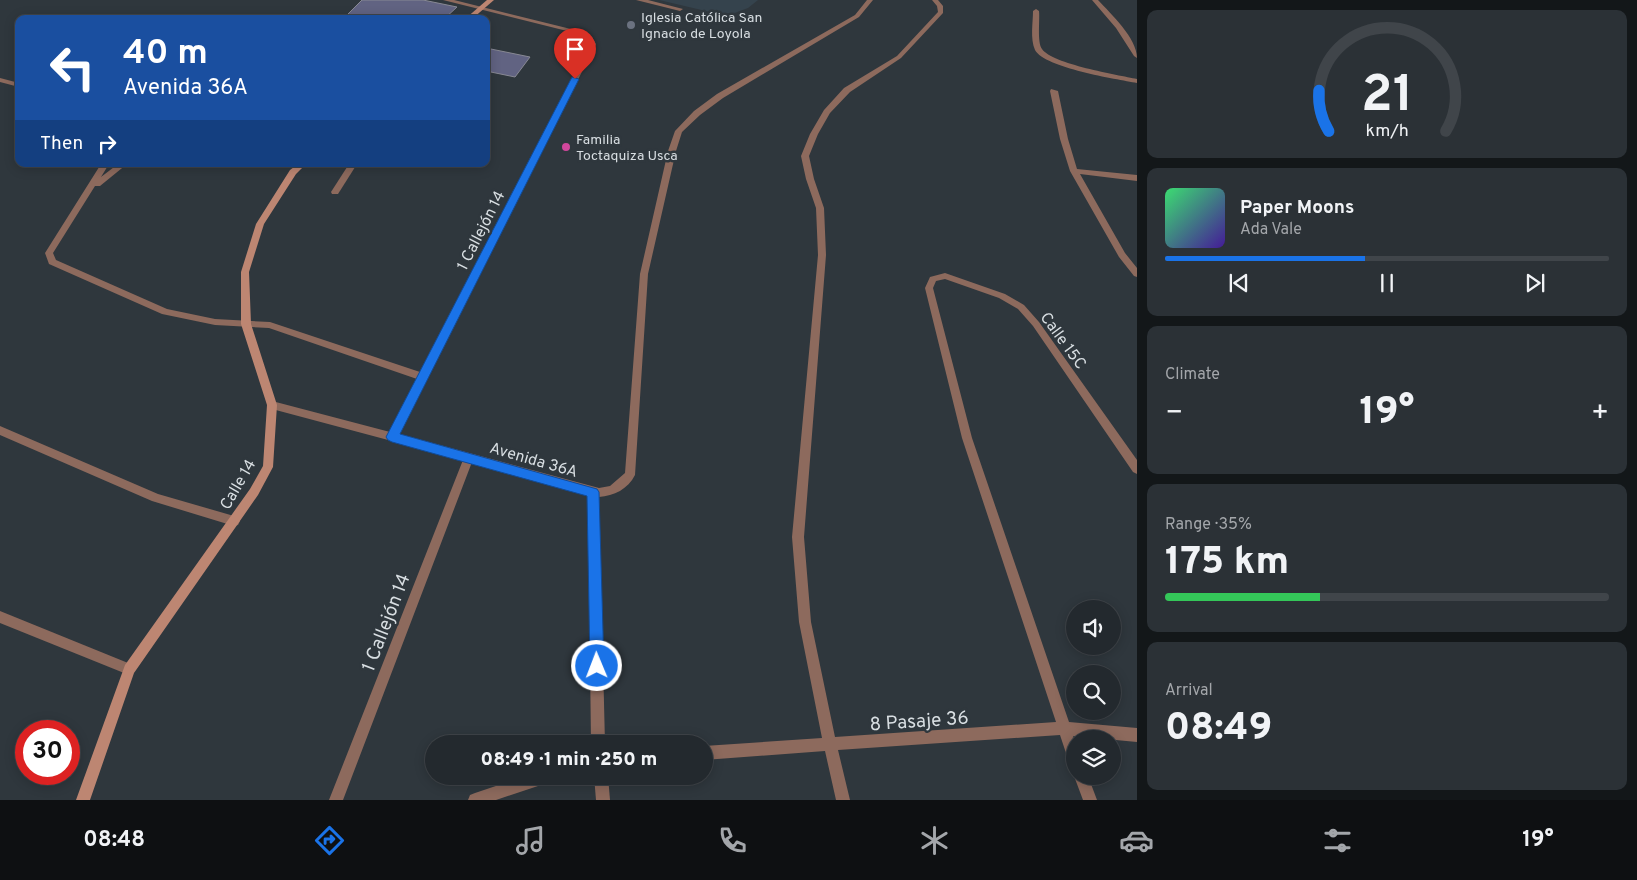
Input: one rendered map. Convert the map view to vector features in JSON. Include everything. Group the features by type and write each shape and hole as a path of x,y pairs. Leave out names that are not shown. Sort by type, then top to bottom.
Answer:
{"street":[{"path":"446,0 481,8"},
{"path":"478,15 481,8 491,0"},
{"path":"639,0 680,9"},
{"name":"Avenida 36A","path":"272,405 593,492 604,494 623,484 630,474 644,274 672,151 679,131 697,113 720,96 857,16 870,0"},
{"path":"843,800 805,622 798,537 822,254 820,208 810,179 805,156 814,134 827,112 848,90 899,56 941,12 940,6 935,0"},
{"path":"1094,0 1119,27 1137,56"},
{"name":"1 Callejón 14","path":"392,437 593,44 590,38 581,33 481,8"},
{"path":"1036,11 1038,46 1045,56 1065,64 1137,81"},
{"path":"0,80 15,84"},
{"path":"1054,91 1064,139 1074,171 1122,255 1137,274"},
{"path":"103,167 49,253 52,262 165,312 215,322 270,325 423,377"},
{"path":"91,189 120,167"},
{"name":"Calle 14","path":"83,800 129,669 234,521 268,467 272,405 246,324 245,272 260,224 293,172 299,167"},
{"path":"335,192 351,167"},
{"path":"1074,171 1137,178"},
{"name":"Calle 15C","path":"1063,728 967,438 929,288 933,279 945,276 1002,296 1021,307 1036,324 1137,468"},
{"path":"0,430 156,498 234,521"},
{"name":"1 Callejón 14","path":"336,800 469,457"},
{"path":"593,492 598,735"},
{"path":"0,617 129,669"},
{"path":"1063,728 1066,736"},
{"name":"8 Pasaje 36","path":"713,752 1063,728 1137,735"},
{"path":"475,800 520,785"},
{"path":"602,785 603,800"},
{"path":"1084,785 1090,800"}],"shaded area":[{"path":"659,0 758,0 748,8 732,14 710,12"}],"building":[{"path":"362,0 423,0 457,7 448,15 347,15"},
{"path":"490,49 530,57 515,77 490,72"}],"place":[{"name":"Iglesia Católica San Ignacio de Loyola","path":"631,25"},
{"name":"Familia Toctaquiza Usca","path":"566,147"}],"route":[{"path":"575,79 392,437 593,492 597,666"}]}
